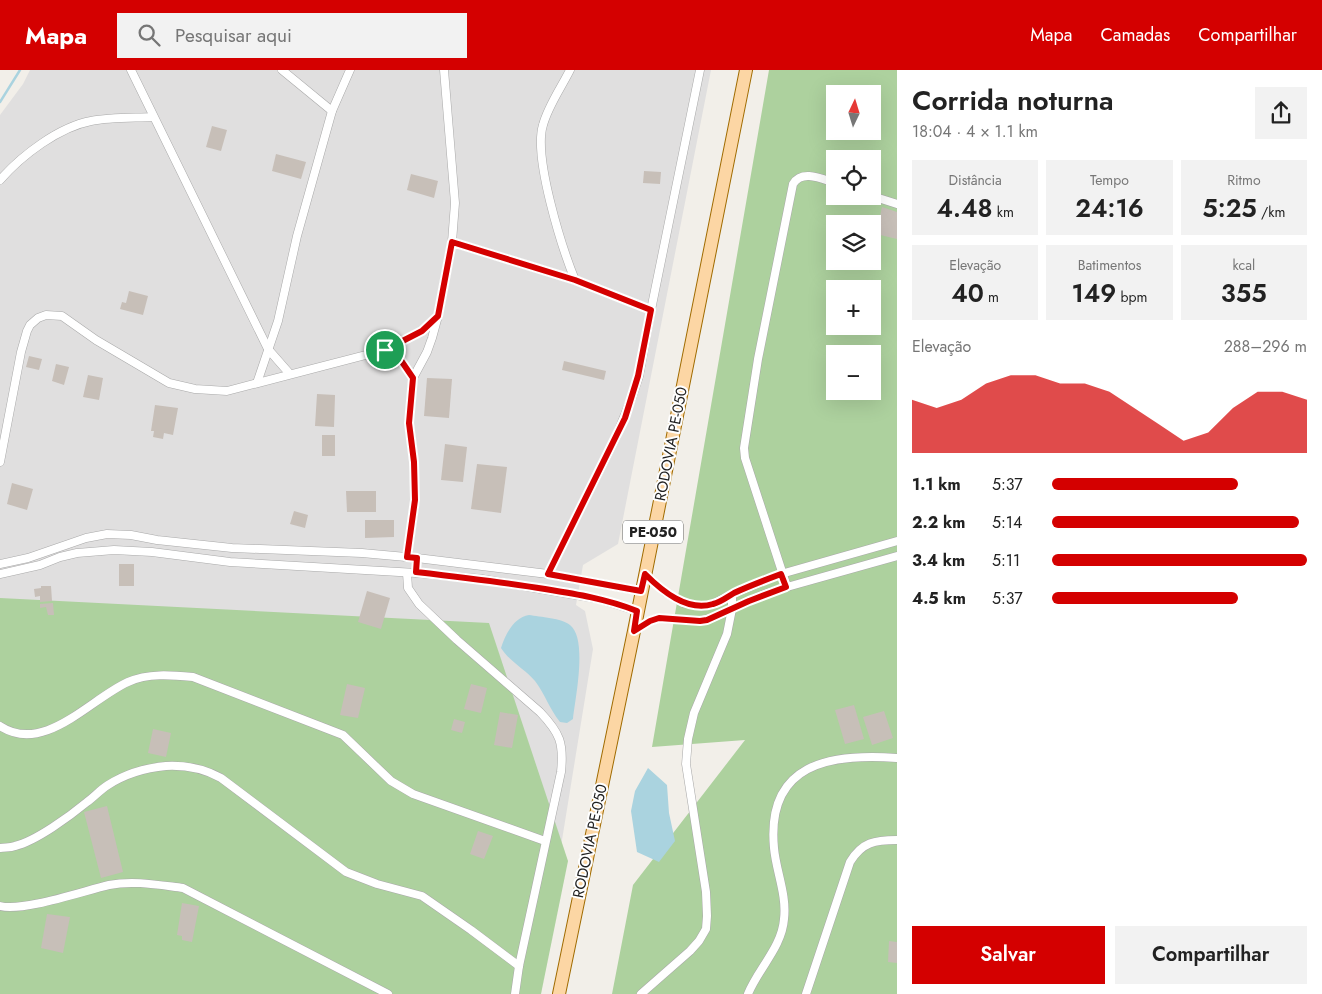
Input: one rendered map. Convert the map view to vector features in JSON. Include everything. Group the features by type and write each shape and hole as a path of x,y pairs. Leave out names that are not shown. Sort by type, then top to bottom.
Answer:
{"main road":[{"name":"RODOVIA PE-050","path":"559,994 634,631 746,70"}],"street":[{"path":"131,70 268,349 290,373"},
{"path":"282,70 332,111"},
{"path":"258,383 278,321 297,236 332,111 350,70"},
{"path":"407,557 415,500 414,462 409,423 413,378 427,352 438,316 452,242 455,203 444,70"},
{"path":"570,70 543,125 540,146 556,221 575,280"},
{"path":"548,574 625,418 638,376 700,70"},
{"path":"0,180 34,148 66,130 90,121 153,117"},
{"path":"786,587 745,458 744,448 758,359 793,184 801,176 812,176 826,180"},
{"path":"881,199 897,204"},
{"path":"452,242 575,280 651,310"},
{"path":"0,462 26,331 30,324 46,315 62,316 96,340 169,383 211,391 227,391 290,373 326,366 385,350 422,331 438,316"},
{"path":"385,350 400,359 413,378"},
{"path":"0,564 28,558 86,538 107,534 131,535 157,540 232,548 362,553 417,558 548,574 641,591"},
{"path":"645,574 665,592 683,603 703,606 713,604 781,574 897,541"},
{"path":"0,574 40,565 77,553 114,550 152,552 230,562 416,572 482,579 599,599 637,611"},
{"path":"860,551 863,566"},
{"path":"397,572 398,556"},
{"path":"634,631 659,618 707,620 762,595 897,556"},
{"path":"416,572 417,558"},
{"path":"407,573 408,588 419,604 457,640 540,712 558,733 562,747 562,764 519,966 515,994"},
{"path":"560,592 564,577"},
{"path":"599,599 602,584"},
{"path":"641,994 690,951 706,929 708,916 706,892 686,764 688,739 694,714 729,627 732,594"},
{"path":"679,619 683,603"},
{"path":"0,726 12,733 30,735 70,719 127,682 145,677 193,677 344,734 391,780 413,794 546,841"},
{"path":"748,994 774,948 783,926 785,914 773,837 777,805 789,782 810,768 836,759 856,756 897,758"},
{"path":"0,848 23,844 53,826 106,786 124,776 161,766 178,765 194,767 209,771 221,778 346,872 376,884 422,896 519,966"},
{"path":"806,994 853,858 861,848 871,842 897,840"},
{"path":"0,906 17,908 112,884 151,884 182,888 388,994"}],"shaded area":[{"path":"30,70 711,70 618,544 583,565 576,605 585,611 593,649 537,994 129,994 0,967 0,115 23,84"}],"green space":[{"path":"769,70 897,70 897,994 612,994 633,885 745,740 652,747"},
{"path":"0,598 489,623 568,861 541,994 0,994"}],"water":[{"path":"529,615 562,621 570,625 575,632 579,656 578,684 573,719 567,723 560,722 535,681 508,657 501,648 508,632 515,623 524,616"},
{"path":"648,768 667,785 669,813 675,841 659,862 637,852 631,811 635,791"}],"building":[{"path":"212,126 227,130 221,151 206,147"},
{"path":"276,154 306,162 301,179 272,171"},
{"path":"644,171 661,172 660,184 643,183"},
{"path":"411,174 438,181 434,198 407,190"},
{"path":"882,207 897,212 897,239 881,235"},
{"path":"129,291 148,296 143,315 120,309 122,302 126,303"},
{"path":"29,356 42,359 39,370 26,367"},
{"path":"564,361 606,371 604,380 562,370"},
{"path":"56,364 69,367 64,385 52,381"},
{"path":"88,375 103,378 99,400 83,397"},
{"path":"427,378 452,379 449,418 424,416"},
{"path":"317,394 335,395 334,427 315,426"},
{"path":"155,405 178,408 173,435 164,433 163,439 153,437 154,431 151,431"},
{"path":"322,435 335,435 335,456 322,456"},
{"path":"445,444 467,447 463,482 441,480"},
{"path":"477,464 507,467 501,513 471,509"},
{"path":"12,483 33,489 27,510 7,504"},
{"path":"346,491 376,491 376,512 347,512"},
{"path":"294,511 308,515 305,528 290,524"},
{"path":"365,520 394,520 394,537 365,538"},
{"path":"119,564 134,564 134,586 119,586"},
{"path":"41,586 51,586 52,601 40,602 40,596 35,597 34,589 41,588"},
{"path":"367,591 390,598 381,629 358,622"},
{"path":"53,603 54,615 48,615 46,607 40,608 40,604"},
{"path":"347,684 365,688 358,718 340,715"},
{"path":"471,684 487,688 481,713 464,709"},
{"path":"854,705 864,739 845,744 835,710"},
{"path":"884,711 893,738 872,745 863,717"},
{"path":"500,712 518,715 512,748 494,745"},
{"path":"454,719 465,722 462,733 451,730"},
{"path":"153,729 171,733 166,757 148,753"},
{"path":"107,806 123,872 101,878 84,812"},
{"path":"478,831 493,836 484,859 470,854"},
{"path":"182,903 199,906 192,942 182,940 182,936 177,935"},
{"path":"47,914 70,917 63,953 41,948"},
{"path":"889,941 897,942 897,963 888,962"}],"waterway":[{"path":"0,102 20,70"}],"route":[{"path":"452,242 575,280 651,310 638,376 625,418 548,574 641,591 645,574 665,592 683,603 703,606 723,600 732,594 781,574 786,587 762,595 707,620 659,618 634,631 637,611 599,599 482,579 416,572 417,558 407,557 415,500 414,462 409,423 413,378 400,359 385,350 422,331 438,316 452,242"}]}
